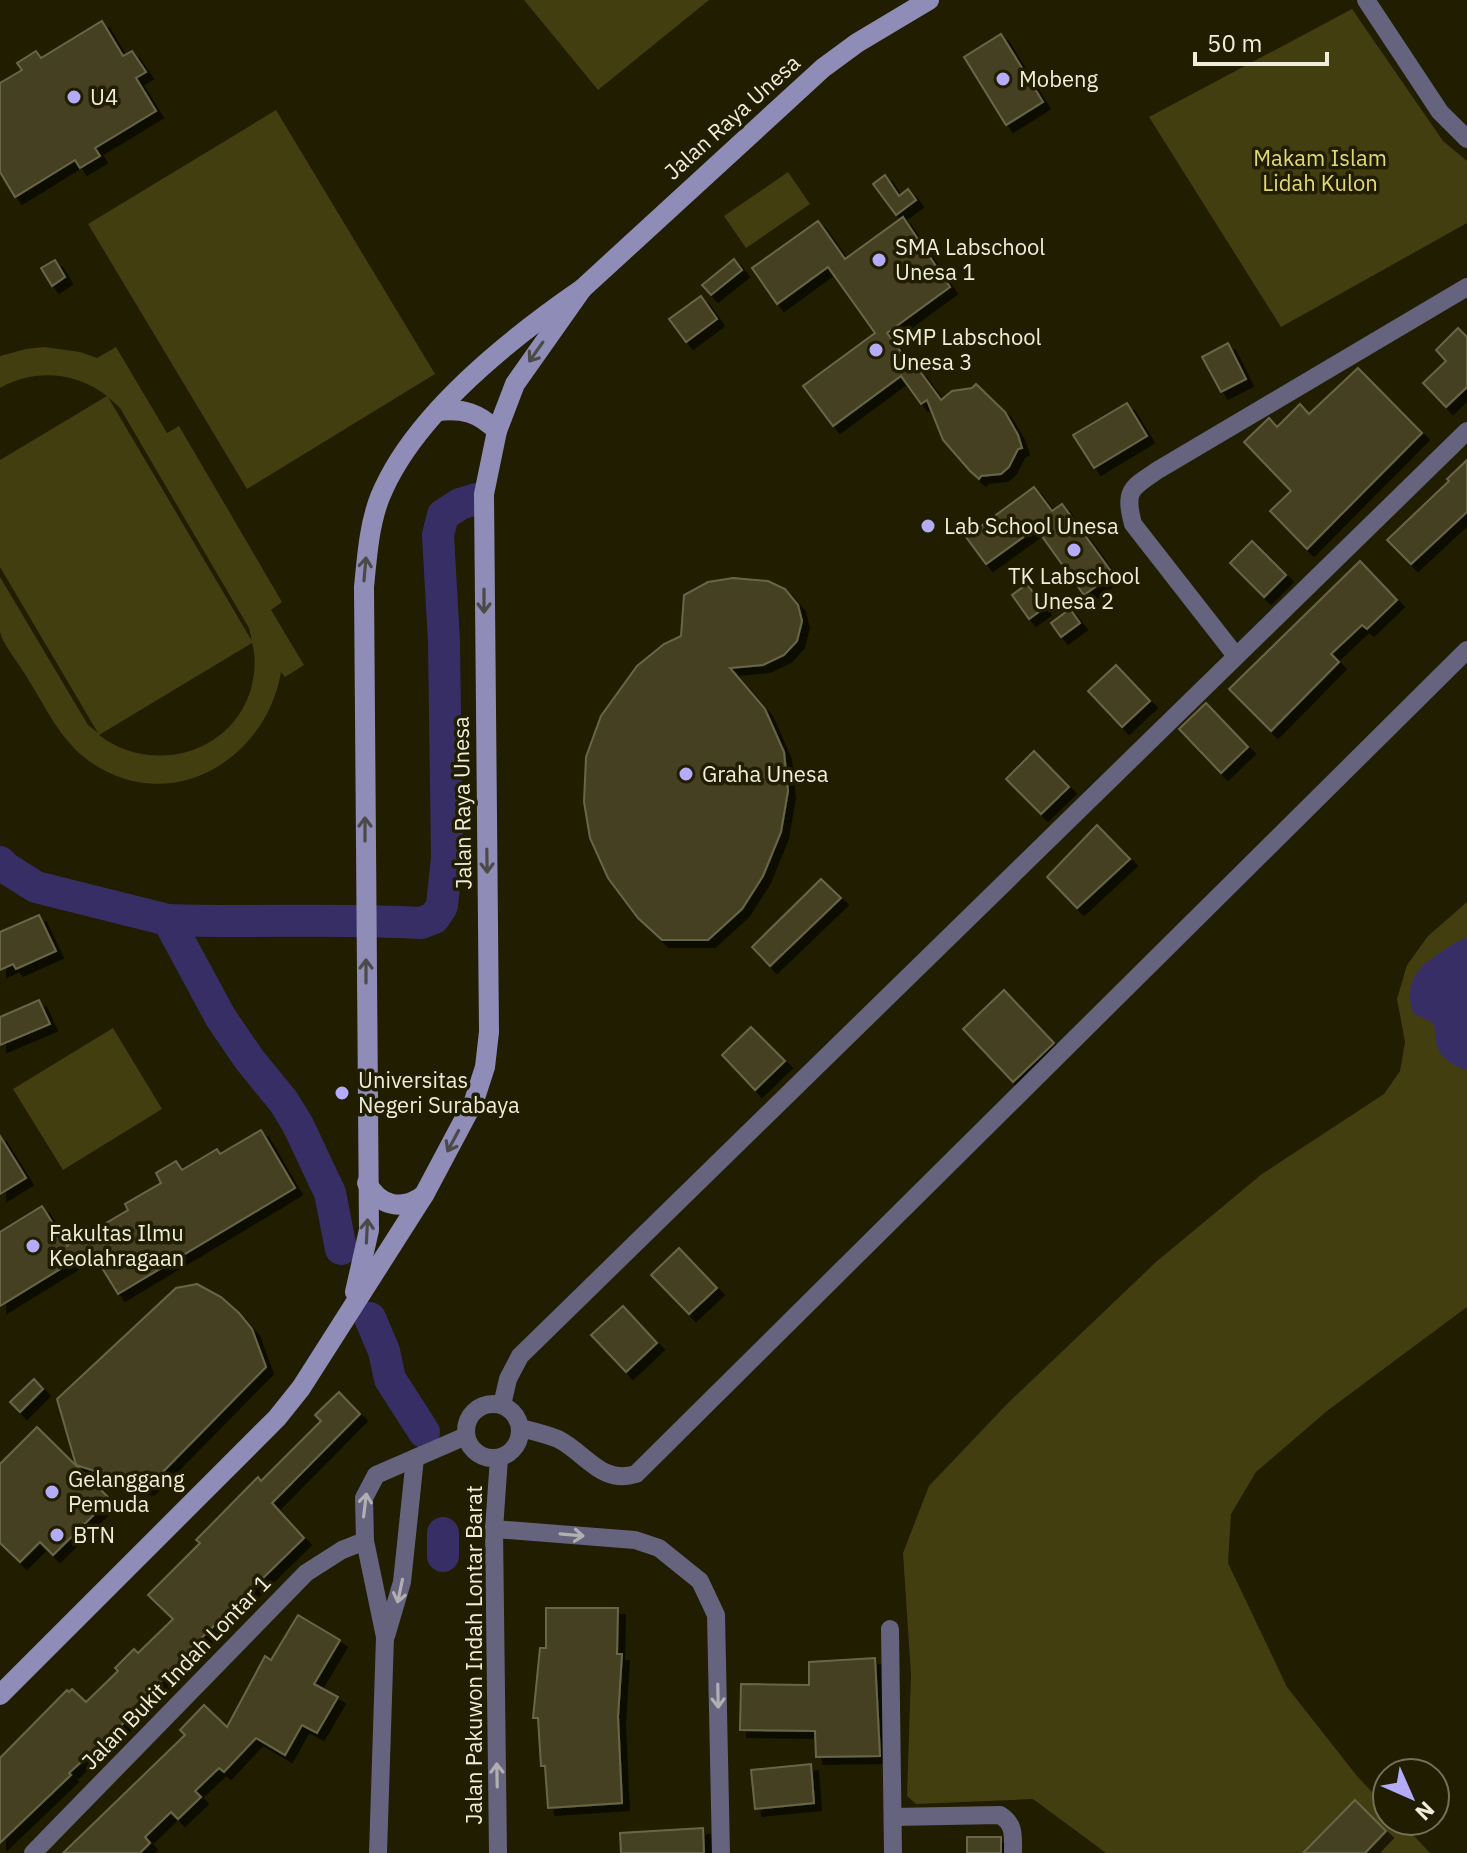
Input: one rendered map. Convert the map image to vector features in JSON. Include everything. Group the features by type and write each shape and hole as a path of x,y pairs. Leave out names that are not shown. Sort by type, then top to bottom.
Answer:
{"main road":[{"name":"Jalan Raya Unesa","path":"351,1307 369,1230 364,587 367,547 378,501 390,474 412,440 438,411 519,335 582,289 637,235 823,68 857,43 929,0"},
{"name":"Jalan Raya Unesa","path":"0,1695 277,1418 301,1388 424,1195 474,1101 485,1067 489,1032 484,494 497,431 509,396 582,289"},
{"path":"438,411 454,409 471,412 497,431"},
{"path":"367,1183 373,1194 393,1205 415,1202 424,1195"}],"street":[{"path":"1366,0 1440,112 1467,139"},
{"path":"1236,656 1133,524 1128,504 1130,494 1137,484 1158,470 1467,287"},
{"path":"502,1405 508,1379 520,1356 1467,431"},
{"path":"521,1428 559,1440 605,1473 621,1478 636,1474 1467,650"},
{"path":"494,1403 502,1405 515,1414 521,1428 515,1447 499,1458 489,1458 477,1453 468,1443 468,1420 479,1408 494,1403"},
{"path":"378,1853 385,1637 365,1541 364,1498 376,1475 466,1436"},
{"path":"385,1637 402,1582 415,1458"},
{"name":"Jalan Pakuwon Indah Lontar Barat","path":"498,1853 494,1529 499,1458"},
{"path":"494,1529 635,1540 659,1548 700,1581 716,1615 721,1853"},
{"name":"Jalan Bukit Indah Lontar 1","path":"33,1853 306,1573 342,1550 365,1541"},
{"path":"890,1629 893,1853"},
{"path":"893,1817 1000,1815 1009,1821 1013,1829 1013,1853"}],"green space":[{"path":"524,0 709,0 598,90"},
{"name":"Makam Islam Lidah Kulon","path":"1352,9 1443,141 1467,161 1467,223 1281,327 1149,117"},
{"path":"276,110 435,374 247,489 88,224"},
{"path":"788,172 810,204 746,248 724,216"},
{"path":"44,347 80,352 97,358 116,347 167,433 179,426 282,602 271,610 304,665 285,677 281,672 272,704 256,731 235,754 209,771 181,781 151,784 120,777 89,761 62,734 2,637 0,577 88,725 98,733 0,567 0,460 107,396 82,382 55,376 27,377 0,388 0,356","holes":["108,397 120,408 249,628 252,641","252,643 254,674 243,709 228,728 210,742 189,751 166,755 143,754 120,747 99,735"]},
{"path":"1467,902 1467,1307 1327,1411 1256,1472 1231,1514 1228,1563 1287,1687 1371,1791 1371,1837 1415,1837 1430,1853 1106,1853 1033,1799 916,1804 907,1796 911,1675 903,1553 929,1486 1008,1403 1156,1262 1262,1174 1384,1094 1400,1071 1405,1042 1397,999 1407,965 1428,936"},
{"path":"113,1028 162,1109 63,1170 13,1089"}],"shaded area":[{"path":"1467,938 1467,1070 1443,1056 1437,1047 1433,1024 1413,1013 1410,994 1414,979 1423,966"}],"building":[{"name":"U4","path":"102,21 123,56 132,51 146,72 136,78 156,111 95,148 100,156 80,168 75,160 15,197 0,172 0,83 22,70 17,63 36,51 41,58"},
{"name":"Mobeng","path":"1001,34 1043,102 1006,125 964,57"},
{"path":"885,175 899,196 908,189 916,200 896,215 873,184"},
{"path":"903,217 950,287 887,333 941,400 952,391 972,388 976,384 1005,412 1022,448 1018,449 1009,467 1001,474 981,476 979,479 970,471 943,440 927,400 921,404 901,376 833,426 803,386 875,333 828,267 777,304 752,268 818,221 845,259"},
{"path":"734,259 742,270 711,295 702,285"},
{"path":"55,260 65,277 52,286 41,268"},
{"path":"701,296 717,319 686,342 669,319"},
{"path":"1458,328 1467,337 1467,387 1446,407 1423,383 1446,361 1436,350"},
{"path":"1228,343 1246,379 1221,392 1202,357"},
{"path":"1358,368 1422,433 1307,549 1270,511 1291,491 1244,442 1269,418 1277,427 1300,404 1309,414"},
{"path":"1127,403 1147,436 1094,468 1073,435"},
{"path":"1467,460 1467,512 1411,564 1387,540"},
{"name":"TK Labschool Unesa 2","path":"1034,487 1052,511 1062,504 1113,574 1084,595 1036,528 986,564 966,537"},
{"path":"1252,541 1286,575 1264,597 1230,563"},
{"path":"1360,561 1397,600 1367,629 1362,625 1331,654 1339,662 1271,731 1229,689"},
{"name":"Graha Unesa","path":"733,578 768,581 785,589 798,605 802,621 797,641 784,655 763,665 730,668 765,709 784,752 788,791 781,832 763,876 742,909 708,940 662,940 638,918 608,878 590,838 584,802 586,757 601,716 637,666 664,644 681,636 684,595 708,582"},
{"path":"1027,584 1044,608 1029,619 1012,595"},
{"path":"1070,609 1080,623 1061,637 1051,623"},
{"path":"1116,665 1150,701 1122,727 1088,691"},
{"path":"1206,703 1248,747 1221,773 1179,729"},
{"path":"1034,751 1069,787 1041,814 1006,779"},
{"path":"1097,825 1130,859 1077,908 1047,877"},
{"path":"821,879 841,898 770,966 752,947"},
{"path":"39,915 56,951 16,969 13,964 0,970 0,932"},
{"path":"1004,990 1054,1043 1013,1082 963,1029"},
{"path":"39,1000 50,1024 0,1045 0,1017"},
{"path":"751,1027 785,1061 755,1090 722,1055"},
{"path":"261,1130 295,1188 118,1294 91,1250 0,1306 0,1232 42,1206 67,1246 128,1210 125,1204 161,1183 156,1173 176,1161 182,1170 217,1149 220,1154"},
{"name":"Fakultas Ilmu Keolahragaan","path":"0,1136 26,1178 0,1194"},
{"path":"679,1248 717,1288 689,1314 651,1275"},
{"path":"197,1284 221,1297 239,1313 252,1329 266,1367 147,1488 76,1465 57,1399 176,1288"},
{"path":"623,1306 657,1343 626,1372 591,1335"},
{"path":"34,1379 43,1389 20,1412 10,1402"},
{"path":"339,1392 360,1414 272,1503 304,1538 185,1654 187,1656 141,1701 121,1726 0,1843 0,1758 67,1690 72,1689 86,1702 118,1671 115,1668 134,1649 138,1653 173,1619 148,1595 200,1543 196,1540 258,1477 261,1481 321,1421 315,1415"},
{"name":"Gelanggang Pemuda","path":"37,1427 110,1499 53,1555 40,1542 20,1562 0,1543 0,1464"},
{"path":"546,1608 618,1608 617,1654 622,1654 618,1717 622,1803 548,1808 538,1718 533,1718 540,1648 546,1648"},
{"path":"298,1615 340,1640 314,1684 338,1697 317,1733 302,1725 285,1755 256,1738 224,1772 219,1768 195,1791 201,1797 178,1819 171,1812 145,1837 150,1843 140,1853 63,1853 185,1735 180,1730 204,1705 227,1727 265,1656 271,1660"},
{"path":"875,1658 880,1756 816,1757 815,1731 740,1730 741,1684 809,1685 809,1662"},
{"path":"811,1764 814,1803 755,1809 751,1770"},
{"path":"1355,1800 1371,1816 1371,1837 1380,1837 1365,1853 1303,1853"},
{"path":"703,1828 704,1853 621,1853 620,1833"},
{"path":"967,1837 1001,1837 1001,1853 967,1853"}],"waterway":[{"path":"168,920 421,923 434,918 442,906 447,857 444,642 438,535 443,515 460,504 476,499"},
{"path":"0,862 36,887 168,920 221,1018 298,1125 330,1193 341,1249"},
{"path":"370,1318 384,1351 390,1379 424,1432"},
{"path":"443,1533 443,1556"}],"place":[{"name":"Mobeng","path":"1003,79"},
{"name":"U4","path":"74,97"},
{"name":"SMA Labschool Unesa 1","path":"879,260"},
{"name":"SMP Labschool Unesa 3","path":"876,350"},
{"name":"Lab School Unesa","path":"928,526"},
{"name":"TK Labschool Unesa 2","path":"1074,550"},
{"name":"Graha Unesa","path":"686,774"},
{"name":"Universitas Negeri Surabaya","path":"342,1093"},
{"name":"Fakultas Ilmu Keolahragaan","path":"33,1246"},
{"name":"Gelanggang Pemuda","path":"52,1492"},
{"name":"BTN","path":"57,1535"}]}
